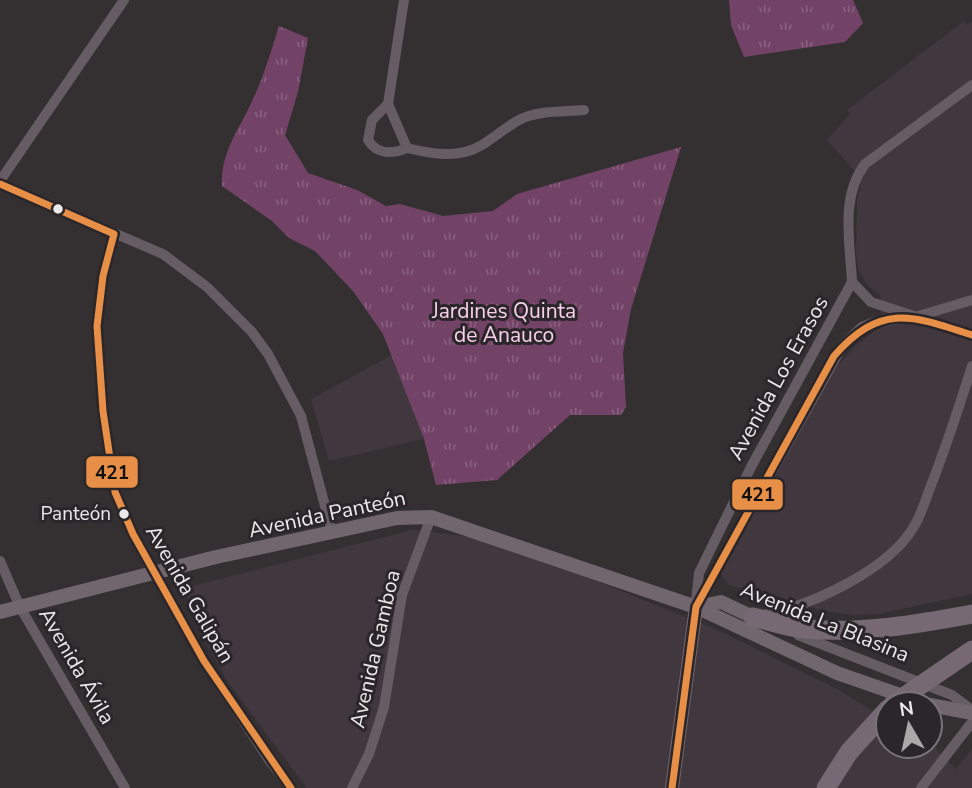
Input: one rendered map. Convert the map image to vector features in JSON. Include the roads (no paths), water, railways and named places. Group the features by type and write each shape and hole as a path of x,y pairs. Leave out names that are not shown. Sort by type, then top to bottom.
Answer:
{"highway":[{"path":"754,617 804,629 834,630 894,626 972,614"},
{"path":"914,690 972,650"},
{"path":"826,788 849,752 874,724"}],"main road":[{"name":"Avenida Panteón","path":"0,612 332,532 397,518 431,517 696,607"},
{"name":"Avenida La Blasina","path":"696,607 721,602 754,617"},
{"name":"Avenida La Blasina","path":"696,607 837,673 887,690"},
{"path":"672,788 696,607"},
{"name":"Avenida La Blasina","path":"944,707 972,711"}],"street":[{"path":"124,0 0,182 163,254 207,287 252,332 268,354 301,416 332,532"},
{"path":"404,0 388,104 407,148"},
{"path":"972,85 865,164 852,184 849,205 852,282 872,302 972,335"},
{"path":"388,104 372,120 368,140 380,151 397,152 407,148 446,155 465,153 481,146 520,119 536,114 584,110"},
{"name":"Avenida Galipán","path":"114,234 103,275 97,326 108,451 115,492 155,575 204,661 268,760 291,788"},
{"name":"Avenida Los Erasos","path":"696,607 699,573 751,467 852,282"},
{"name":"Avenida Los Erasos","path":"696,607 843,345 862,327 872,323 915,317 972,300"},
{"path":"754,617 819,600 873,565 902,542 914,527 937,472 972,366"},
{"name":"Avenida Gamboa","path":"352,788 369,754 384,708 394,631 402,595 431,517"},
{"name":"Avenida Ávila","path":"0,561 20,607 124,788"},
{"name":"Avenida La Blasina","path":"754,617 952,695 972,711"},
{"path":"921,788 972,722"}],"place":[{"name":"Panteón","path":"124,514"}],"park label":[{"name":"Jardines Quinta de Anauco","path":"504,323"}]}
